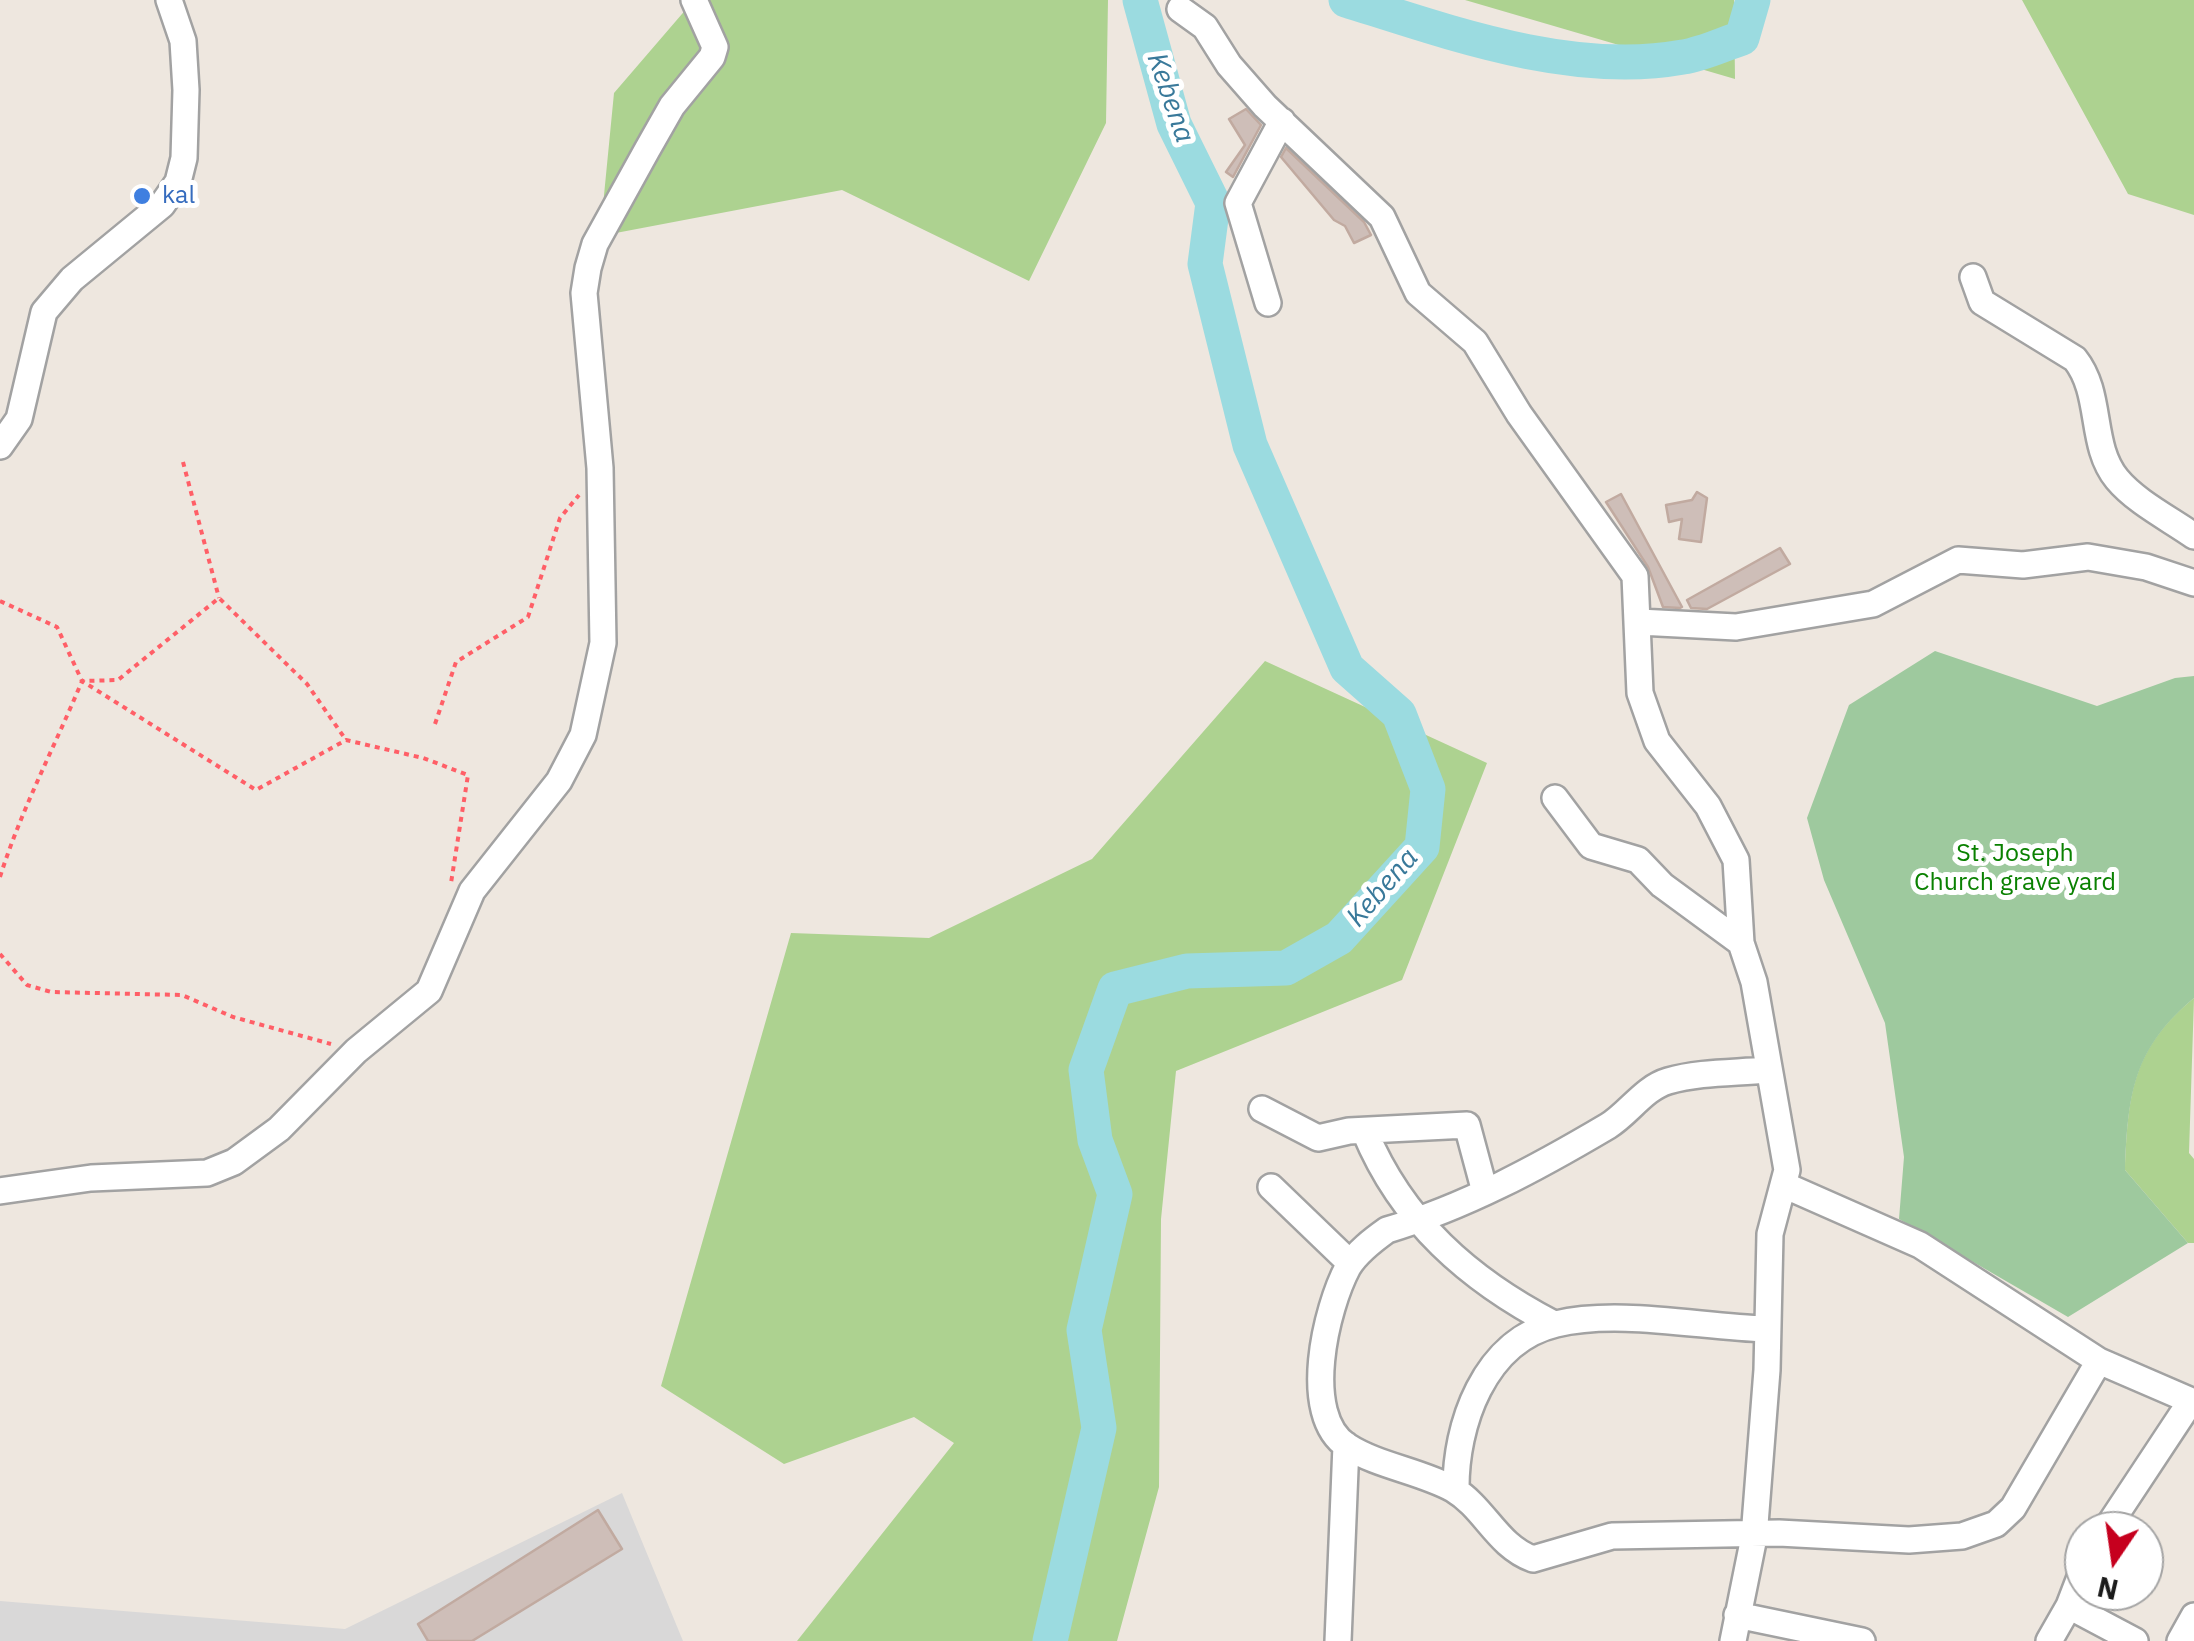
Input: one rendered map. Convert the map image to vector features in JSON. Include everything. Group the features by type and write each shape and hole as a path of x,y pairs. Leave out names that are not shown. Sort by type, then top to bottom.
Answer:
{"street":[{"path":"0,446 19,419 44,312 72,279 162,204 178,182 184,158 184,41 169,0"},
{"path":"0,1192 91,1178 207,1173 258,1148 356,1051 429,991 472,891 559,781 584,735 603,643 600,468 585,307 588,268 595,244 646,150 672,106 712,57 715,47 694,0"},
{"path":"1180,10 1205,27 1242,81 1382,217 1418,293 1474,342 1518,414 1635,576 1639,622 1636,671 1657,741 1727,836 1736,860 1742,943 1754,982 1766,1070 1787,1152 1784,1186 1770,1234 1767,1370 1754,1537 1735,1628 1862,1641"},
{"path":"1268,302 1238,203 1282,121"},
{"path":"1973,277 1975,292 1992,310 2075,360 2086,373 2104,456 2117,479 2194,536"},
{"path":"1639,622 1736,627 1874,604 1958,560 2023,565 2088,557 2146,567 2194,583"},
{"path":"1555,798 1590,846 1638,860 1662,885 1742,943"},
{"path":"1766,1070 1696,1074 1664,1082 1646,1092 1627,1114 1536,1168 1416,1222 1387,1230 1350,1263 1326,1334 1321,1389 1327,1426 1346,1445 1456,1491 1505,1544 1533,1559 1612,1536 1754,1537 1779,1533 1909,1540 1962,1536 1996,1524 2013,1508 2099,1361"},
{"path":"1262,1109 1318,1138 1466,1126 1485,1192"},
{"path":"1365,1132 1378,1164 1398,1188 1416,1222 1498,1295 1554,1324"},
{"path":"1784,1186 1920,1246 2099,1361 2192,1402 2118,1511"},
{"path":"1271,1187 1350,1263"},
{"path":"1456,1491 1459,1450 1472,1398 1489,1372 1523,1340 1554,1324 1608,1318 1765,1328"},
{"path":"1338,1641 1346,1445"},
{"path":"2049,1641 2066,1611"},
{"path":"2078,1611 2135,1641"},
{"path":"2180,1641 2194,1616"}],"path":[{"path":"183,462 219,598 308,684 346,740"},
{"path":"435,724 456,662 528,618 560,518 600,468"},
{"path":"82,681 118,680 219,598"},
{"path":"0,600 57,626 82,681 256,790 346,740 424,758 468,775 452,860 450,899"},
{"path":"0,877 12,838 82,681"},
{"path":"0,954 27,985 50,992 182,995 234,1017 356,1051"}],"shaded area":[{"path":"622,1493 683,1641 0,1641 0,1601 345,1629"}],"green space":[{"path":"694,0 1108,0 1106,123 1029,281 842,190 600,236 614,93"},
{"path":"1465,0 1734,0 1735,79"},
{"path":"2022,0 2194,0 2194,215 2128,194"},
{"name":"St. Joseph Church grave yard","path":"1935,651 2097,706 2175,678 2194,676 2194,998 2158,1036 2146,1055 2132,1096 2125,1170 2188,1243 2068,1317 1899,1219 1904,1157 1885,1023 1824,880 1807,818 1849,705"},
{"path":"1265,661 1487,763 1402,980 1176,1071 1161,1219 1159,1487 1117,1641 797,1641 954,1443 914,1417 784,1464 661,1386 791,933 929,938 1092,859"},
{"path":"2194,998 2189,1153 2194,1159 2194,1243 2188,1243 2125,1170 2128,1118 2137,1075 2157,1036"}],"building":[{"path":"1246,109 1261,125 1233,177 1226,172 1245,145 1229,119"},
{"path":"1286,148 1364,222 1371,235 1354,243 1345,226 1334,220 1281,157"},
{"path":"1697,492 1707,498 1701,542 1679,539 1682,519 1669,522 1666,505 1692,500"},
{"path":"1621,494 1682,607 1663,607 1648,567 1606,502"},
{"path":"1780,548 1790,564 1707,609 1691,608 1687,600"},
{"path":"598,1510 622,1549 472,1641 428,1641 418,1624"}],"waterway":[{"name":"Kebena","path":"1050,1641 1099,1428 1084,1330 1115,1194 1095,1140 1086,1070 1115,989 1187,971 1286,968 1339,938 1422,847 1428,789 1399,714 1347,668 1250,445 1205,264 1213,203 1174,124 1140,0"},
{"name":"Kebena","path":"1346,0 1512,48 1598,61 1641,62 1690,56 1742,38 1753,0"}],"place":[{"name":"kal","path":"142,196"}]}
